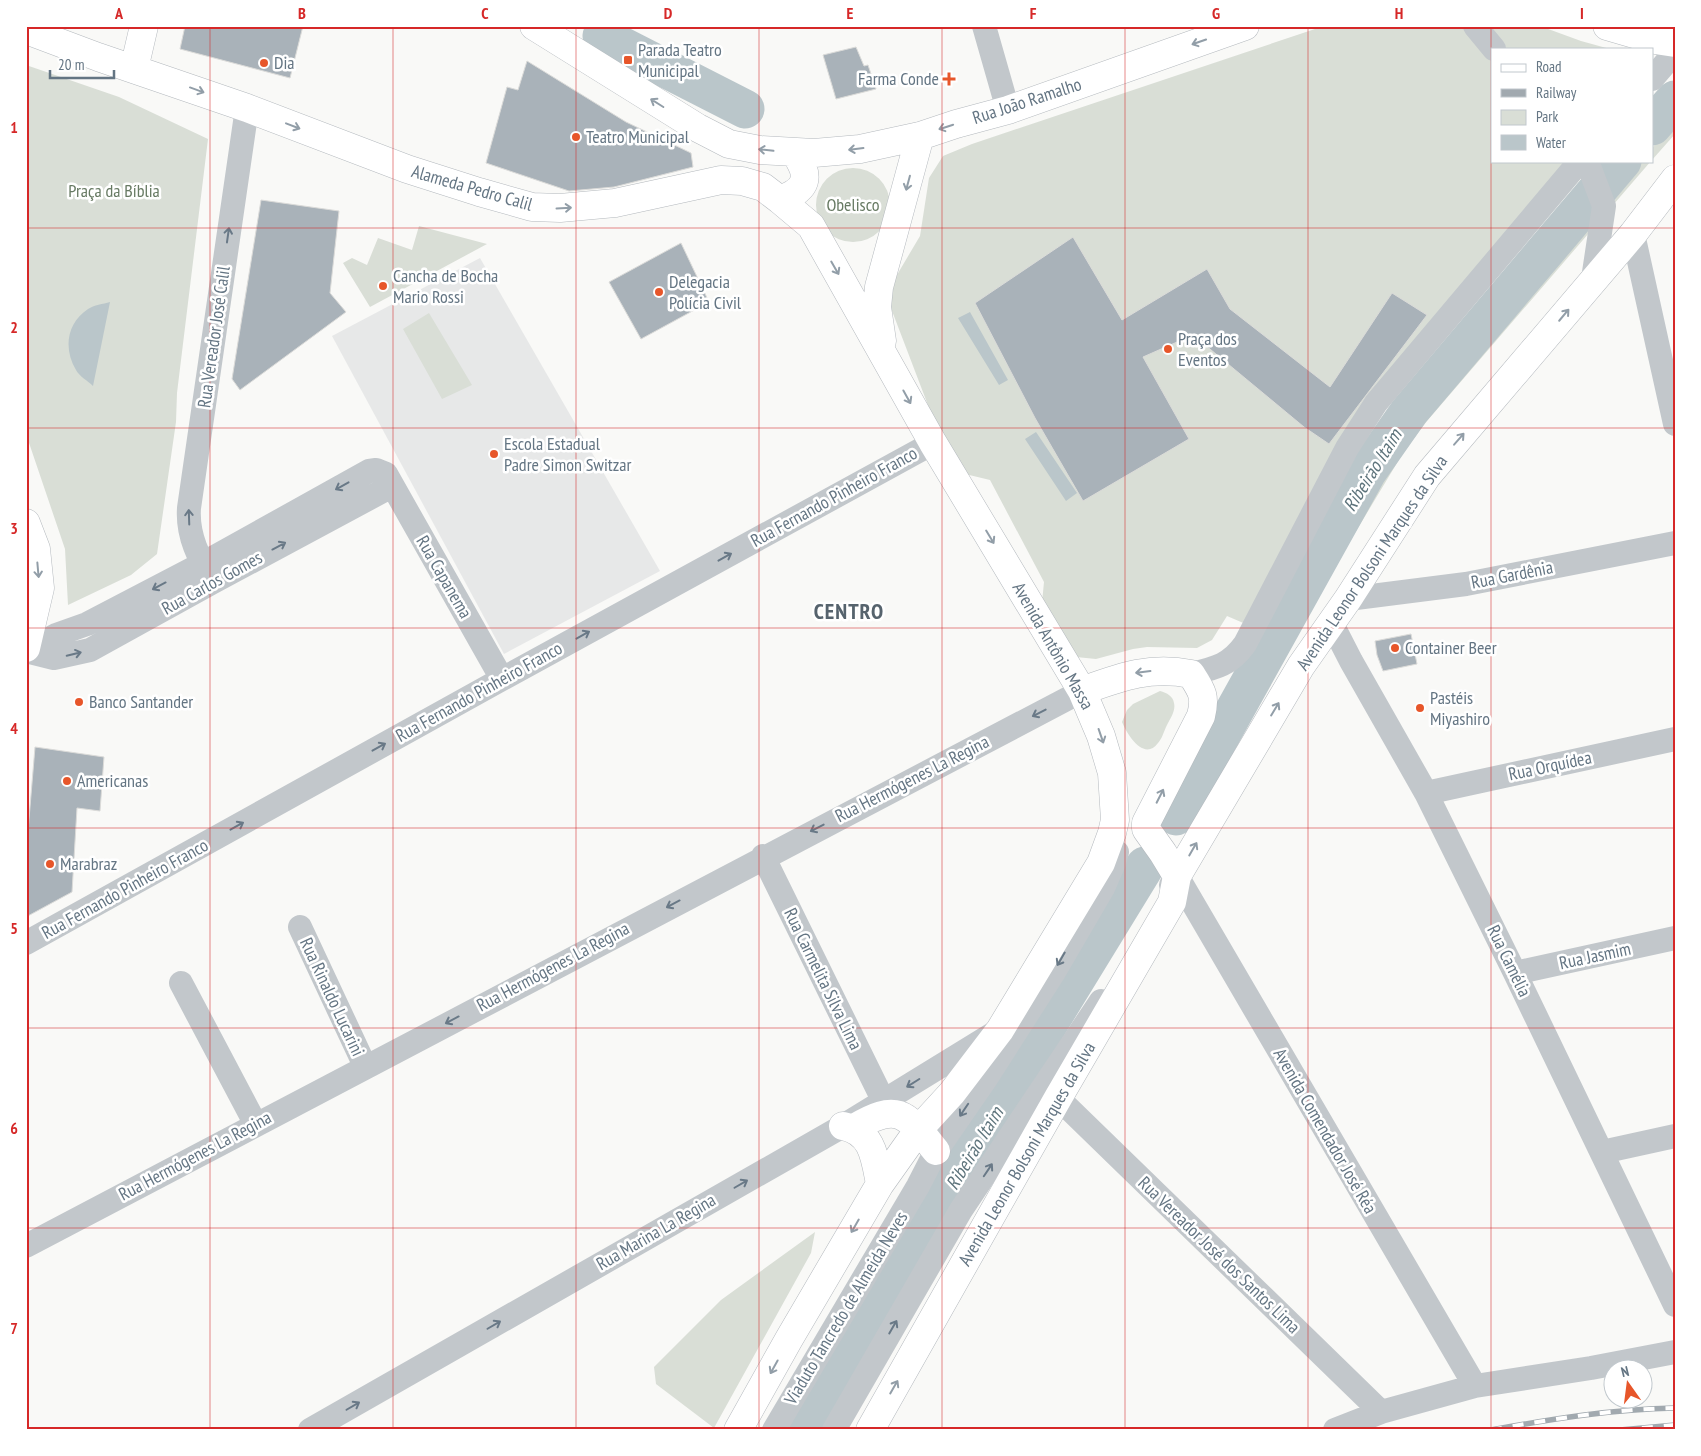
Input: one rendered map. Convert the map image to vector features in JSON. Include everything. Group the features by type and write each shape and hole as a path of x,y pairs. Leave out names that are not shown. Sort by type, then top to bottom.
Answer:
{"main road":[{"path":"134,69 144,26"},
{"path":"534,26 698,128 729,144 760,150 804,153 805,179 795,194 780,200"},
{"name":"Rua João Ramalho","path":"804,153 860,149 920,136 1008,110 1245,26"},
{"path":"1607,26 1655,40 1675,43"},
{"name":"Alameda Pedro Calil","path":"26,30 247,108 407,169 532,207 560,208 615,203 721,180 742,181 763,187 811,226"},
{"name":"Avenida Antônio Massa","path":"884,354 877,307 879,287 920,136"},
{"name":"Avenida Leonor Bolsoni Marques da Silva","path":"870,1430 1058,1098 1172,902 1170,865 1301,666 1348,599 1427,476 1633,234 1675,179"},
{"name":"Avenida Antônio Massa","path":"811,226 933,443 1082,691 1101,736 1112,773 1114,820 1112,833 1101,863 1000,1030"},
{"path":"26,523 36,549 40,588 26,650"},
{"path":"1082,691 1139,672 1177,671 1191,674 1200,689 1205,702 1202,716 1146,823 1146,829 1170,865"},
{"path":"738,1430 880,1184 919,1130 952,1092 1000,1030"},
{"path":"984,1052 985,1080"},
{"path":"849,1127 890,1113 899,1115 908,1119 936,1151"},
{"path":"849,1127 864,1137 871,1147 880,1184"}],"street":[{"path":"984,26 1008,110"},
{"path":"1475,26 1493,48"},
{"path":"1654,77 1675,52"},
{"name":"Rua Vereador José Calil","path":"208,573 191,538 188,508 247,108"},
{"path":"1191,674 1213,669 1226,663 1236,655 1248,637 1347,448 1376,403 1587,166 1604,206 1593,279"},
{"path":"1633,234 1675,424"},
{"name":"Rua Fernando Pinheiro Franco","path":"26,944 502,679 933,443"},
{"name":"Rua Carlos Gomes","path":"26,650 56,635 87,624 208,573 369,471 376,470 389,480"},
{"name":"Rua Capanema","path":"389,480 502,679"},
{"name":"Rua Gardênia","path":"1348,599 1466,584 1675,542"},
{"name":"Rua Camélia","path":"1331,622 1426,793 1602,1152 1675,1306"},
{"name":"Rua Hermógenes La Regina","path":"26,1246 255,1123 763,856 1082,691"},
{"name":"Rua Orquídea","path":"1426,793 1675,739"},
{"path":"936,1151 985,1080 1054,972 1103,888 1114,863 1118,844 1114,820"},
{"name":"Rua Carmelita Silva Lima","path":"763,856 884,1102"},
{"name":"Avenida Leonor Bolsoni Marques da Silva","path":"834,1430 961,1210 1101,1000 1170,865"},
{"name":"Avenida Comendador José Réa","path":"1170,865 1475,1386"},
{"name":"Rua Rinaldo Lucarini","path":"300,927 365,1066"},
{"name":"Rua Jasmim","path":"1515,973 1675,938"},
{"path":"181,983 255,1123"},
{"name":"Rua Marina La Regina","path":"310,1430 849,1127 884,1102 1000,1030"},
{"name":"Rua Vereador José dos Santos Lima","path":"1058,1098 1381,1412"},
{"path":"1602,1152 1675,1136"},
{"name":"Viaduto Tancredo de Almeida Neves","path":"774,1430 918,1186 936,1151"},
{"path":"1335,1430 1381,1412 1475,1386 1591,1368 1675,1352"}],"shaded area":[{"name":"Escola Estadual Padre Simon Switzar","path":"480,258 660,571 504,654 332,336"}],"green space":[{"name":"Praça dos Eventos","path":"1324,26 1540,26 1606,48 1491,48 1491,162 1595,162 1387,396 1255,628 1227,616 1212,640 1197,648 1147,647 1096,659 1076,657 1041,613 1044,582 990,480 961,473 939,434 889,303 891,285 920,236 929,178 943,156 972,144"},
{"name":"Praça da Bíblia","path":"26,65 119,97 208,139 177,393 176,422 157,554 131,575 68,605 65,549 26,434"},
{"path":"1675,122 1675,134 1654,158 1654,146"},
{"path":"1640,162 1650,162 1427,421 1403,453 1281,656 1274,651 1392,449 1410,425"},
{"name":"Obelisco","path":"853,168 874,174 884,184 890,205 884,226 874,236 853,242 832,236 822,226 816,205 822,184 832,174"},
{"name":"Cancha de Bocha Mario Rossi","path":"419,226 487,244 370,307 343,263 352,258 367,265 378,238 412,250"},
{"path":"429,313 472,385 442,399 403,329"},
{"path":"1160,691 1171,697 1174,709 1159,741 1153,748 1142,748 1132,739 1122,722 1127,710 1133,704"},
{"path":"815,1232 811,1253 714,1428 656,1384 654,1367 721,1300"}],"water":[{"path":"110,302 93,386 79,374 72,362 69,353 69,336 75,321 81,315 90,308"},
{"path":"970,312 1008,380 999,385 958,318"},
{"path":"1036,432 1077,493 1066,501 1025,439"}],"building":[{"name":"Dia","path":"185,26 303,26 290,78 180,49"},
{"path":"856,47 864,66 868,65 876,89 836,99 823,55"},
{"name":"Teatro Municipal","path":"527,61 626,122 691,153 693,167 614,187 569,191 486,163 507,87 518,90"},
{"path":"261,200 339,211 330,293 346,312 240,390 232,379"},
{"path":"1073,237 1122,320 1207,269 1230,309 1330,387 1392,293 1427,315 1329,444 1304,427 1193,335 1143,357 1189,439 1083,501 1035,418 975,303"},
{"name":"Delegacia Polícia Civil","path":"681,243 709,302 641,339 609,282"},
{"name":"Container Beer","path":"1411,634 1417,664 1383,671 1377,655 1375,641"},
{"path":"35,747 104,757 100,811 77,808 72,892 26,917 26,830 28,831"}],"waterway":[{"path":"602,36 745,109"},
{"name":"Ribeirão Itaim","path":"1654,124 1675,100"},
{"name":"Ribeirão Itaim","path":"1176,816 1367,472 1409,412 1621,162"},
{"name":"Ribeirão Itaim","path":"802,1430 844,1358 1145,866"}],"railway":[{"path":"1491,1430 1606,1412 1675,1408"},
{"path":"1620,1430 1675,1425"}],"place":[{"name":"Parada Teatro Municipal","path":"628,60"},
{"name":"Dia","path":"264,63"},
{"name":"Farma Conde","path":"949,79"},
{"name":"Teatro Municipal","path":"576,137"},
{"name":"Cancha de Bocha Mario Rossi","path":"383,286"},
{"name":"Delegacia Polícia Civil","path":"659,292"},
{"name":"Praça dos Eventos","path":"1168,349"},
{"name":"Escola Estadual Padre Simon Switzar","path":"494,454"},
{"name":"Container Beer","path":"1395,648"},
{"name":"Banco Santander","path":"79,702"},
{"name":"Pastéis Miyashiro","path":"1420,708"},
{"name":"Americanas","path":"67,781"},
{"name":"Marabraz","path":"50,864"}],"district":[{"name":"CENTRO","path":"849,611"}]}
